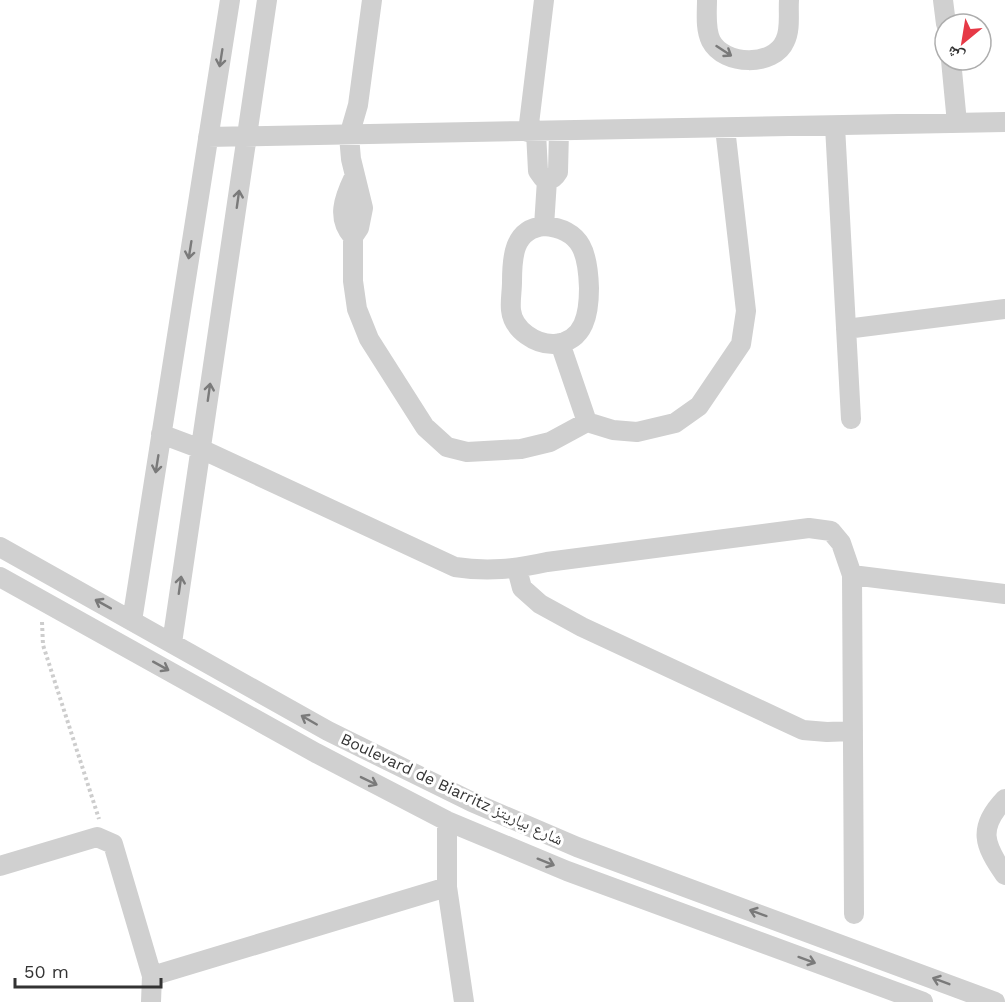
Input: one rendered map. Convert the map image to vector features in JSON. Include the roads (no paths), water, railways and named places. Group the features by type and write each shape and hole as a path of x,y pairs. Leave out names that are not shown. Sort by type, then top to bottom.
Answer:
{"street":[{"path":"132,621 230,0"},
{"path":"172,643 267,0"},
{"path":"372,0 358,105 349,136 354,177 363,208 359,228 353,237 353,281 363,324 425,427 438,441 467,452 521,449 550,441 587,422 613,430 638,432 675,423 699,406 741,344 746,311 725,128"},
{"path":"544,0 532,132 538,171 547,180"},
{"path":"707,0 706,20 711,41 727,55 737,59 763,59 775,54 784,43 789,0"},
{"path":"952,72 957,123"},
{"path":"208,137 1005,122"},
{"path":"835,126 851,419"},
{"path":"547,180 556,176 558,172 559,131"},
{"path":"544,226 547,180"},
{"path":"544,226 569,234 584,250 588,260 587,317 579,332 560,343 548,344 530,337 515,321 511,310 512,253 522,237 532,229 544,226"},
{"path":"846,329 1005,309"},
{"path":"560,343 587,422"},
{"path":"161,434 201,449 455,567 486,572 809,528 831,531 841,543 852,575 854,914"},
{"name":"Boulevard de Biarritz شارع بياريتز","path":"0,547 374,755 524,825 995,1002"},
{"path":"517,569 522,588 540,604 582,627 802,730 854,731"},
{"path":"852,575 1005,594"},
{"name":"Boulevard de Biarritz شارع بياريتز","path":"0,577 325,758 447,821 567,871 923,1002"},
{"path":"1005,799 989,818 986,829 990,854 1005,875"},
{"path":"447,821 447,887 464,1002"},
{"path":"0,866 97,837 106,839 116,851 152,976 151,1002"},
{"path":"152,976 447,887"}]}
